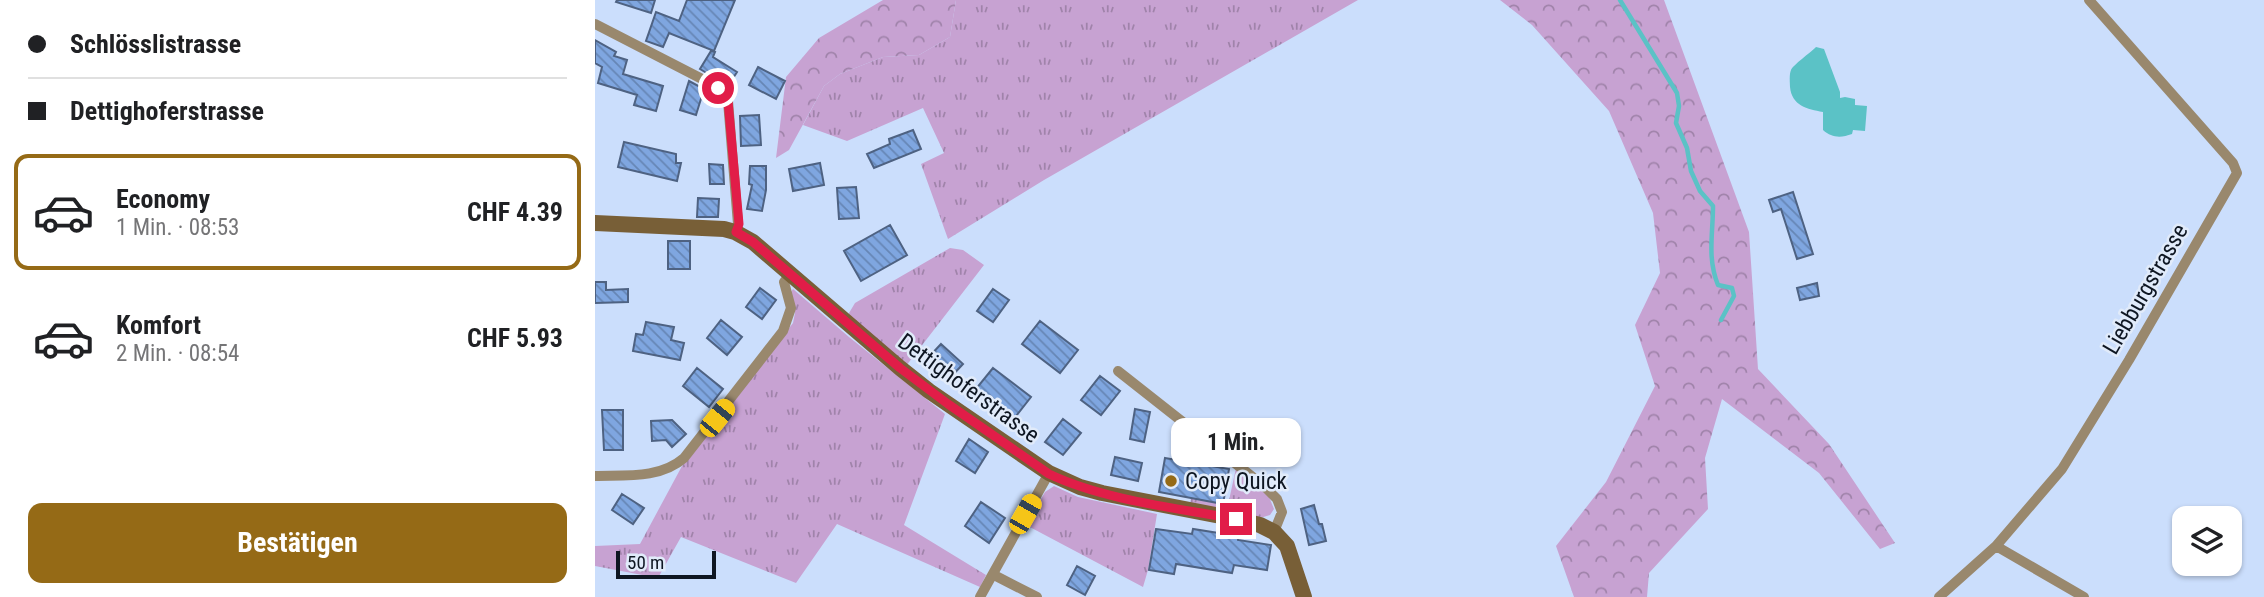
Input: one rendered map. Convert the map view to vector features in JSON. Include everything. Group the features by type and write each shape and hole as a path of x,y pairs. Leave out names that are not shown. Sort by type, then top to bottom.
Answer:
{"street":[{"name":"Liebburgstrasse","path":"1939,597 1996,546 2062,469 2129,360 2237,173 2232,163 2089,0"},
{"path":"595,24 718,88 728,101 739,224 736,232"},
{"name":"Dettighoferstrasse","path":"595,223 708,227 736,232 753,242 929,391 1049,474 1068,483 1103,493 1236,519 1274,532"},
{"path":"595,476 660,472 677,465 684,458 783,331 791,308 784,282 790,275"},
{"path":"1118,371 1277,499 1282,512 1274,532 1287,546 1304,597"},
{"path":"980,597 1049,474"},
{"path":"1996,546 2084,597"},
{"path":"994,575 1037,597"}],"green space":[{"path":"883,0 956,0 950,37 919,55 883,57 840,74 824,86 789,150 776,158 786,77 819,38"},
{"path":"956,0 1358,0 1044,180 948,239 921,164 944,153 923,108 847,141 803,125 824,86 840,74 883,57 919,55 950,37"},
{"path":"1500,0 1664,0 1749,232 1758,369 1829,444 1895,543 1880,549 1819,473 1722,399 1705,458 1708,509 1649,573 1647,597 1574,597 1556,546 1606,482 1655,386 1635,325 1660,273 1653,213 1609,111 1532,25"},
{"path":"950,248 963,250 984,265 906,366 850,318 849,313 855,303"},
{"path":"793,289 945,414 904,525 986,575 980,587 837,524 796,583 681,537 658,578 595,566 595,546 640,544 682,466 793,323"},
{"path":"1236,468 1269,497 1274,509 1270,515 1260,518 1190,504 1191,498 1228,505"},
{"path":"1054,486 1078,497 1157,514 1143,587 1026,525 1045,492"}],"shaded area":[{"path":"1816,47 1824,49 1840,98 1855,99 1855,105 1867,106 1865,131 1853,130 1852,134 1840,137 1830,135 1823,130 1823,112 1806,108 1797,102 1791,93 1791,70"}],"building":[{"path":"655,0 651,13 616,2"},
{"path":"687,0 735,0 714,51 669,33 663,47 646,41 656,12 679,21"},
{"path":"595,40 616,52 614,56 627,60 623,74 663,86 656,111 634,105 637,95 598,83 602,67 595,63"},
{"path":"711,51 715,52 713,57 737,72 728,86 700,69"},
{"path":"758,67 785,81 776,99 749,85"},
{"path":"689,81 704,89 696,115 680,110"},
{"path":"759,115 761,145 741,146 740,116"},
{"path":"913,130 921,149 874,168 867,154 890,144 889,139"},
{"path":"624,142 676,154 676,163 681,163 677,181 618,167"},
{"path":"820,163 824,185 793,191 789,169"},
{"path":"709,164 723,165 724,184 710,184"},
{"path":"750,166 766,166 766,190 762,211 747,209 752,185 749,184"},
{"path":"856,187 859,218 839,219 837,188"},
{"path":"1793,192 1813,254 1797,259 1781,209 1773,212 1769,200"},
{"path":"698,198 719,199 718,217 697,217"},
{"path":"890,225 907,255 861,281 844,251"},
{"path":"668,241 690,241 690,269 668,269"},
{"path":"595,282 606,282 606,290 628,289 628,302 595,303"},
{"path":"1817,283 1819,296 1800,300 1797,288"},
{"path":"760,288 776,300 762,319 746,307"},
{"path":"993,289 1009,300 993,322 977,311"},
{"path":"721,320 742,337 727,355 707,338"},
{"path":"1040,321 1078,350 1060,373 1022,344"},
{"path":"646,322 674,327 671,340 684,343 680,360 633,351 636,334 643,335"},
{"path":"941,344 963,364 949,379 927,359"},
{"path":"697,368 723,389 709,407 683,386"},
{"path":"993,368 1031,397 1013,420 975,390"},
{"path":"1100,376 1120,391 1101,415 1081,400"},
{"path":"1135,409 1150,412 1144,442 1130,439"},
{"path":"602,410 623,410 623,450 604,450"},
{"path":"1063,419 1081,433 1063,455 1045,442"},
{"path":"672,420 686,434 672,447 666,440 652,441 651,421"},
{"path":"969,439 988,452 975,473 956,461"},
{"path":"1115,457 1142,463 1138,481 1111,475"},
{"path":"1165,458 1229,469 1223,504 1159,492"},
{"path":"622,494 644,508 633,524 612,510"},
{"path":"981,502 1005,518 989,543 965,526"},
{"path":"1314,505 1326,541 1309,545 1301,509"},
{"path":"1156,529 1192,534 1193,529 1238,536 1238,540 1271,545 1267,570 1234,565 1232,573 1176,564 1174,574 1149,570"},
{"path":"1077,566 1095,576 1085,595 1067,585"}],"waterway":[{"path":"1620,0 1677,93 1679,106 1676,123 1687,148 1691,171 1700,191 1713,206 1712,256 1715,275 1718,285 1732,288 1734,296 1721,320"}],"place":[{"name":"Copy Quick","path":"1171,481"}],"route":[{"path":"718,88 728,101 739,224 736,232 753,242 915,380 1049,474 1068,483 1103,493 1236,519"}]}
